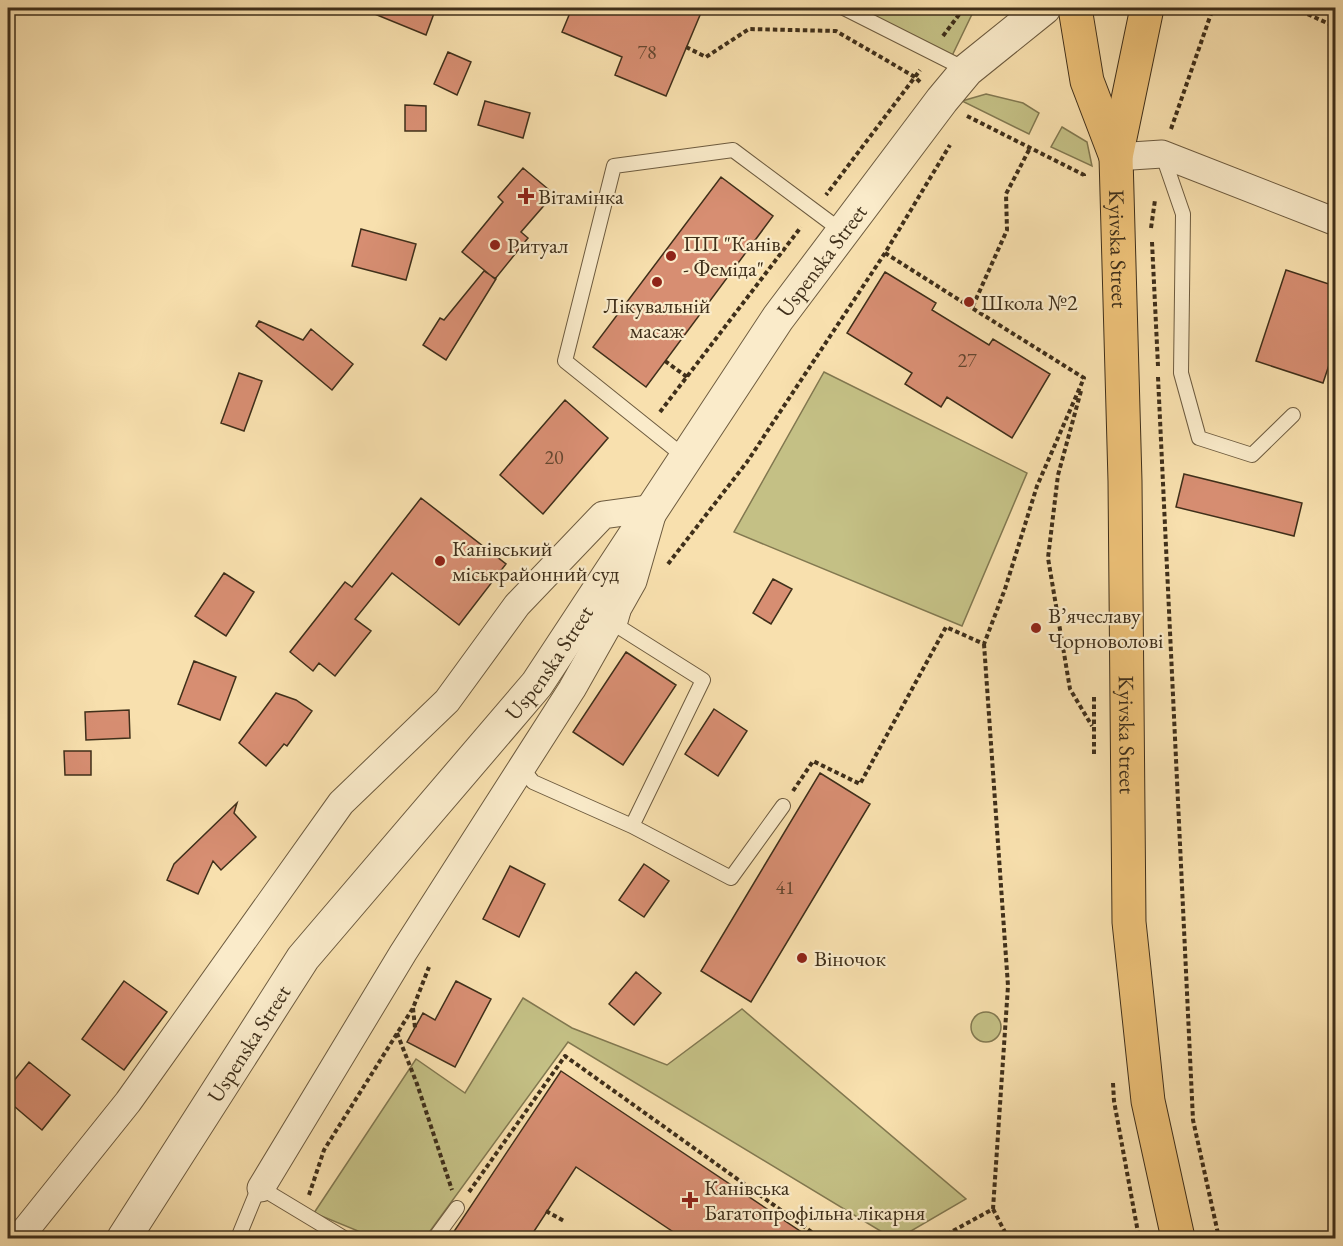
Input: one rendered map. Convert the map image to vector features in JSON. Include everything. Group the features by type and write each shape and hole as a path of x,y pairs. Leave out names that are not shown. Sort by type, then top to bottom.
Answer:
{"main road":[{"name":"Kyivska Street","path":"1075,8 1087,81 1116,157"},
{"name":"Kyivska Street","path":"1147,8 1116,157 1125,481 1129,922 1148,1101 1178,1239"}],"street":[{"name":"Uspenska Street","path":"124,1239 303,958 537,684 778,318 967,70 1044,8"},
{"path":"1116,157 1162,154 1335,222"},
{"path":"19,1239 128,1102 341,803 447,701 517,604 603,515 654,508 633,581 572,689 403,953 261,1188"}],"lane":[{"path":"844,8 967,70"},
{"path":"686,458 565,360 614,166 733,150 843,232"},
{"path":"1162,154 1183,214 1181,373 1199,438 1252,455 1293,415"},
{"path":"632,826 703,680 619,627 633,581"},
{"path":"522,768 533,782 632,826 731,878 783,806"},
{"path":"238,1239 256,1194 261,1188 344,1239"},
{"path":"435,1239 457,1208"}],"path":[{"path":"939,42 964,8"},
{"path":"1214,8 1162,154 1151,225 1193,1120 1219,1239"},
{"path":"1294,8 1335,27"},
{"path":"686,47 706,57"},
{"path":"921,69 915,78 942,100 967,116 1084,175 1086,185"},
{"path":"972,308 1007,230 1006,194 1030,148"},
{"path":"885,253 1084,378 1089,387"},
{"path":"664,361 687,377"},
{"path":"1008,1239 993,1209 1008,986 984,644 1005,589 1037,486 1084,378"},
{"path":"1084,378 1058,475 1048,558 1070,689 1093,726"},
{"path":"783,806 813,761 860,784 946,627 984,644"},
{"path":"1094,692 1095,761"},
{"path":"413,1008 415,1028"},
{"path":"397,1032 417,1084 457,1208"},
{"path":"457,1208 565,1056 820,1239"},
{"path":"1112,1077 1114,1101 1139,1239"},
{"path":"940,1239 993,1209"},
{"path":"546,1211 564,1221"}],"shaded area":[{"path":"844,8 975,8 949,62"},
{"path":"986,94 1023,103 1039,113 1029,134 962,101"},
{"path":"1062,127 1087,142 1092,166 1051,147"},
{"path":"824,372 1027,473 962,626 734,532"},
{"path":"523,998 572,1028 667,1065 742,1009 966,1199 899,1238 892,1238 568,1042 425,1238 375,1238 314,1213 416,1059 465,1093"},
{"path":"986,1012 992,1013 1000,1021 1000,1033 992,1041 986,1042 980,1041 972,1033 971,1027 972,1021 980,1013"}],"building":[{"path":"360,8 436,8 426,35"},
{"path":"572,8 703,8 666,96 615,75 622,57 562,32"},
{"path":"448,52 471,62 457,95 434,84"},
{"path":"485,101 530,113 523,138 478,125"},
{"path":"405,105 426,106 426,131 405,131"},
{"path":"523,168 554,194 521,232 528,238 495,279 462,252 503,202 498,197"},
{"path":"721,177 773,216 646,387 593,347"},
{"path":"361,229 416,244 406,280 352,266"},
{"path":"1286,270 1335,286 1335,347 1323,383 1256,361"},
{"path":"484,271 496,279 446,360 423,345 440,318 444,320"},
{"path":"885,272 936,303 932,310 989,345 993,339 1050,374 1012,438 947,397 941,407 905,384 912,373 847,333"},
{"path":"259,321 303,340 311,329 353,364 332,390 256,326"},
{"path":"239,373 262,381 244,431 221,423"},
{"path":"565,400 608,438 543,514 500,475"},
{"path":"1184,474 1302,503 1294,536 1176,507"},
{"name":"Канівський міськрайонний суд","path":"421,498 506,564 459,625 392,573 355,619 371,631 335,676 319,663 313,671 290,652 345,582 352,587"},
{"path":"224,573 254,592 226,636 195,616"},
{"path":"773,579 792,589 771,624 753,613"},
{"path":"626,652 676,685 623,765 573,732"},
{"path":"194,661 236,677 220,720 178,704"},
{"path":"276,693 296,700 312,711 287,746 284,744 266,766 239,743"},
{"path":"714,709 747,731 718,776 685,754"},
{"path":"129,710 130,738 86,740 85,712"},
{"path":"64,751 91,751 91,775 65,775"},
{"path":"820,773 870,804 751,1002 701,971"},
{"path":"237,803 234,813 256,837 221,870 213,861 198,894 167,880 174,864"},
{"path":"644,864 669,881 644,917 619,900"},
{"path":"510,866 545,884 519,937 483,919"},
{"path":"636,972 661,993 634,1025 609,1004"},
{"path":"124,981 167,1012 124,1070 82,1039"},
{"path":"456,981 491,999 455,1067 407,1042 423,1013 435,1020"},
{"path":"29,1062 70,1095 42,1130 8,1101 8,1088"},
{"path":"561,1071 812,1239 684,1239 576,1167 529,1239 449,1239"}],"place":[{"name":"Вітамінка","path":"526,196"},
{"name":"Ритуал","path":"495,245"},
{"name":"ПП \"Канів - Феміда\"","path":"671,256"},
{"name":"Лікувальній масаж","path":"657,282"},
{"name":"Школа №2","path":"969,302"},
{"name":"Канівський міськрайонний суд","path":"440,561"},
{"name":"В’ячеславу Чорноволові","path":"1036,628"},
{"name":"Віночок","path":"802,958"},
{"name":"Канівська Багатопрофільна лікарня","path":"690,1200"}]}
